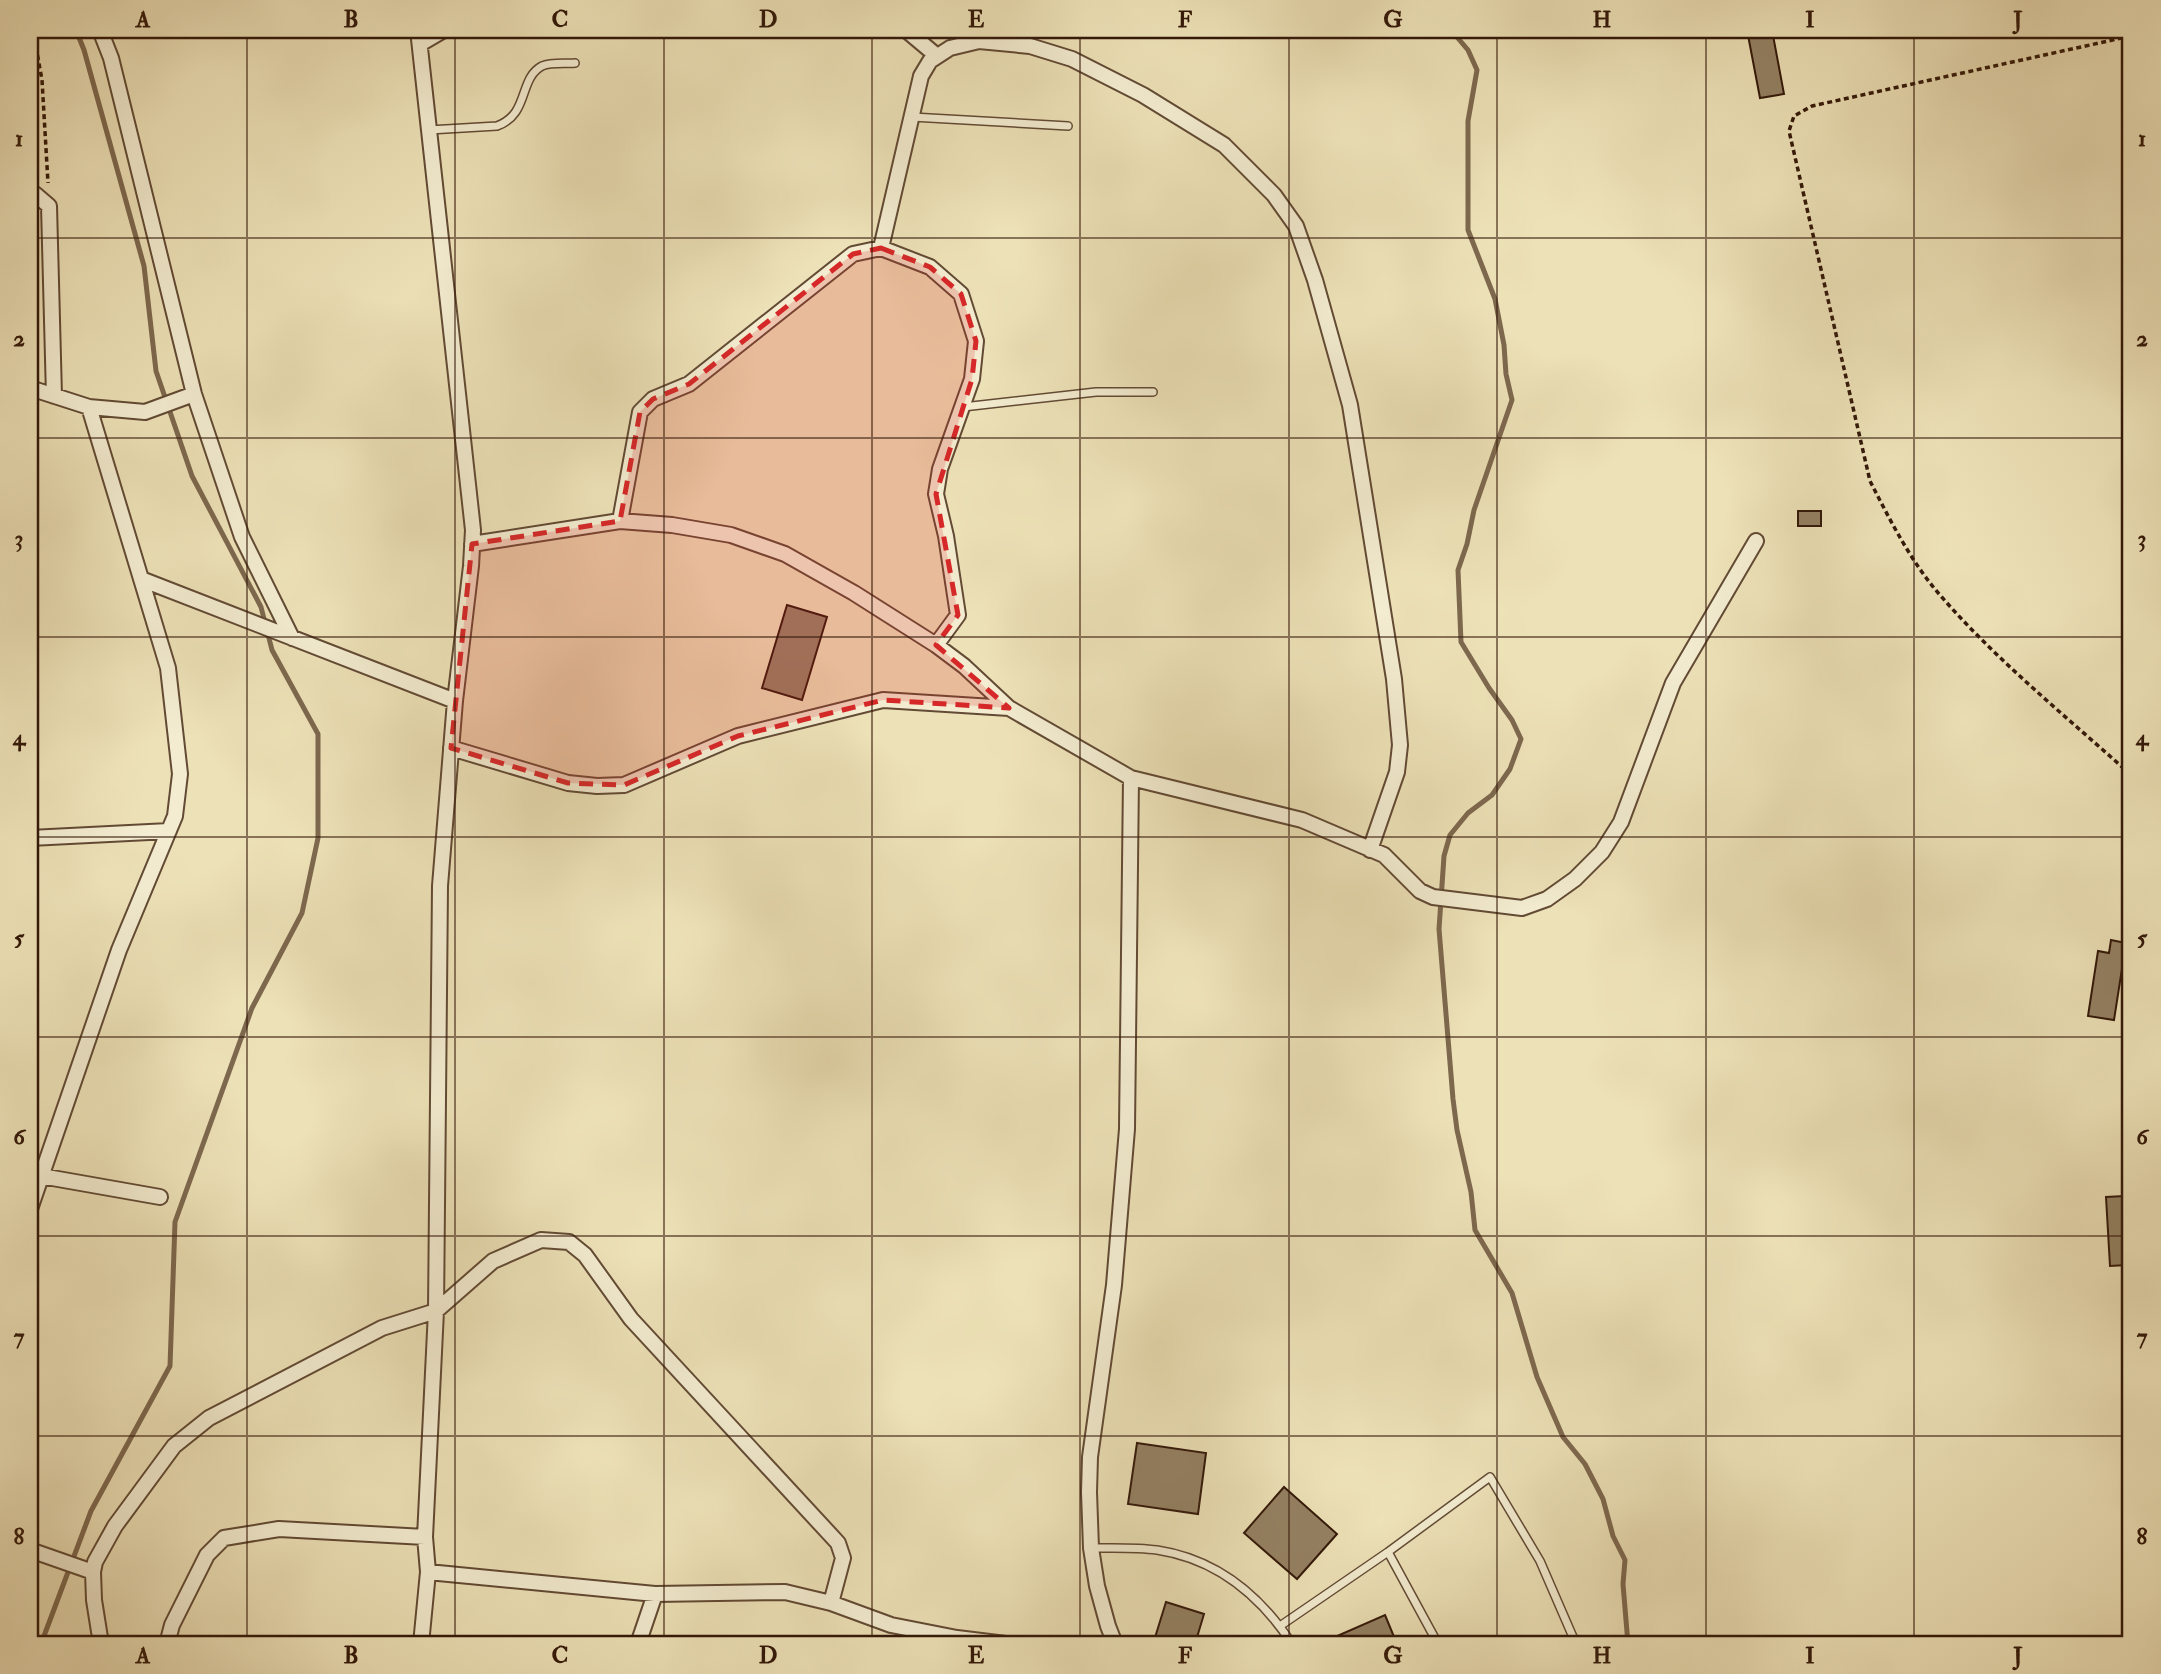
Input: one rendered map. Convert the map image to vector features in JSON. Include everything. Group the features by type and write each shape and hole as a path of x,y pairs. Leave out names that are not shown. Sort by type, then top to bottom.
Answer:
{"street":[{"path":"100,30 111,58 189,397 242,537 286,635"},
{"path":"421,1644 428,1572 425,1537 436,1311 440,886 455,701 472,544 419,37 444,30"},
{"path":"906,30 937,56"},
{"path":"881,248 921,76 930,61 950,48 979,41 1030,46 1072,59 1143,95 1224,145 1274,195 1296,226 1315,280 1350,405 1394,679 1400,745 1398,772 1370,850"},
{"path":"30,192 49,206 54,396"},
{"path":"620,521 640,412 653,399 690,384 853,254 881,248 930,267 961,294 976,341 972,379 940,469 936,494 946,536 958,615 936,645"},
{"path":"30,388 89,407 145,412 189,397"},
{"path":"30,1209 119,950 175,816 180,774 168,668 89,407"},
{"path":"472,544 620,521 672,525 731,535 785,554 854,593 936,645 964,666 1009,708 1131,778 1302,820 1384,855 1420,891 1433,897 1522,908 1547,899 1575,879 1602,852 1621,822 1673,683 1756,541"},
{"path":"141,579 455,701"},
{"path":"451,748 568,783 624,785 738,736 883,700 1009,708"},
{"path":"1115,1644 1097,1586 1091,1548 1090,1457 1114,1285 1127,1129 1131,778"},
{"path":"30,838 169,831"},
{"path":"41,1176 160,1197"},
{"path":"101,1644 94,1600 93,1572 96,1562 116,1526 174,1446 209,1418 382,1328 436,1311 493,1261 541,1240 569,1242 585,1255 631,1319 838,1543 842,1558 831,1603"},
{"path":"167,1644 172,1625 207,1555 224,1538 279,1529 425,1537"},
{"path":"35,1552 93,1572"},
{"path":"428,1572 655,1594 785,1592 831,1603 891,1625 1006,1644"},
{"path":"638,1644 655,1594"}],"lane":[{"path":"429,130 497,126 505,123 517,112 531,77 540,67 575,64"},
{"path":"911,117 1068,126"},
{"path":"963,407 1096,392 1153,392"},
{"path":"1280,1626 1388,1552 1490,1477 1540,1560 1576,1644"},
{"path":"1091,1548 1156,1550 1196,1560 1213,1568 1244,1587 1280,1626 1292,1644"},
{"path":"1388,1552 1438,1644"}],"path":[{"path":"33,30 47,130 49,206"},
{"path":"2131,36 1812,106 1794,116 1789,131 1870,481 1883,506 1906,547 1938,593 1982,639 2131,775"}],"highlighted area":[{"path":"881,248 930,267 961,294 976,341 972,379 936,494 958,615 936,645 1009,708 883,700 738,736 624,785 568,783 451,748 472,544 620,521 640,412 653,399 689,384 853,254"}],"building":[{"path":"1747,30 1772,30 1784,94 1760,98"},
{"path":"1798,511 1821,511 1821,526 1798,526"},
{"path":"787,605 827,617 802,700 762,688"},
{"path":"2111,940 2126,943 2114,1020 2088,1016 2098,951 2109,953"},
{"path":"2124,1196 2127,1265 2110,1266 2106,1197"},
{"path":"1137,1443 1206,1453 1198,1514 1128,1504"},
{"path":"1284,1487 1337,1534 1297,1579 1244,1533"},
{"path":"1166,1602 1204,1614 1195,1644 1153,1644"},
{"path":"1385,1615 1397,1644 1330,1644 1328,1640"}],"waterway":[{"path":"41,1644 91,1511 170,1366 175,1222 252,1008 302,913 318,838 318,734 272,650 261,607 192,476 156,371 144,266 84,50 76,30"},
{"path":"1451,30 1468,50 1477,70 1468,121 1468,230 1495,299 1512,400 1474,510 1458,570 1461,642 1512,720 1521,739 1510,769 1492,795 1468,813 1450,835 1444,856 1439,929 1453,1099 1471,1192 1475,1230 1512,1293 1537,1377 1563,1437 1585,1464 1603,1499 1613,1536 1625,1560 1623,1584 1628,1644"}]}
